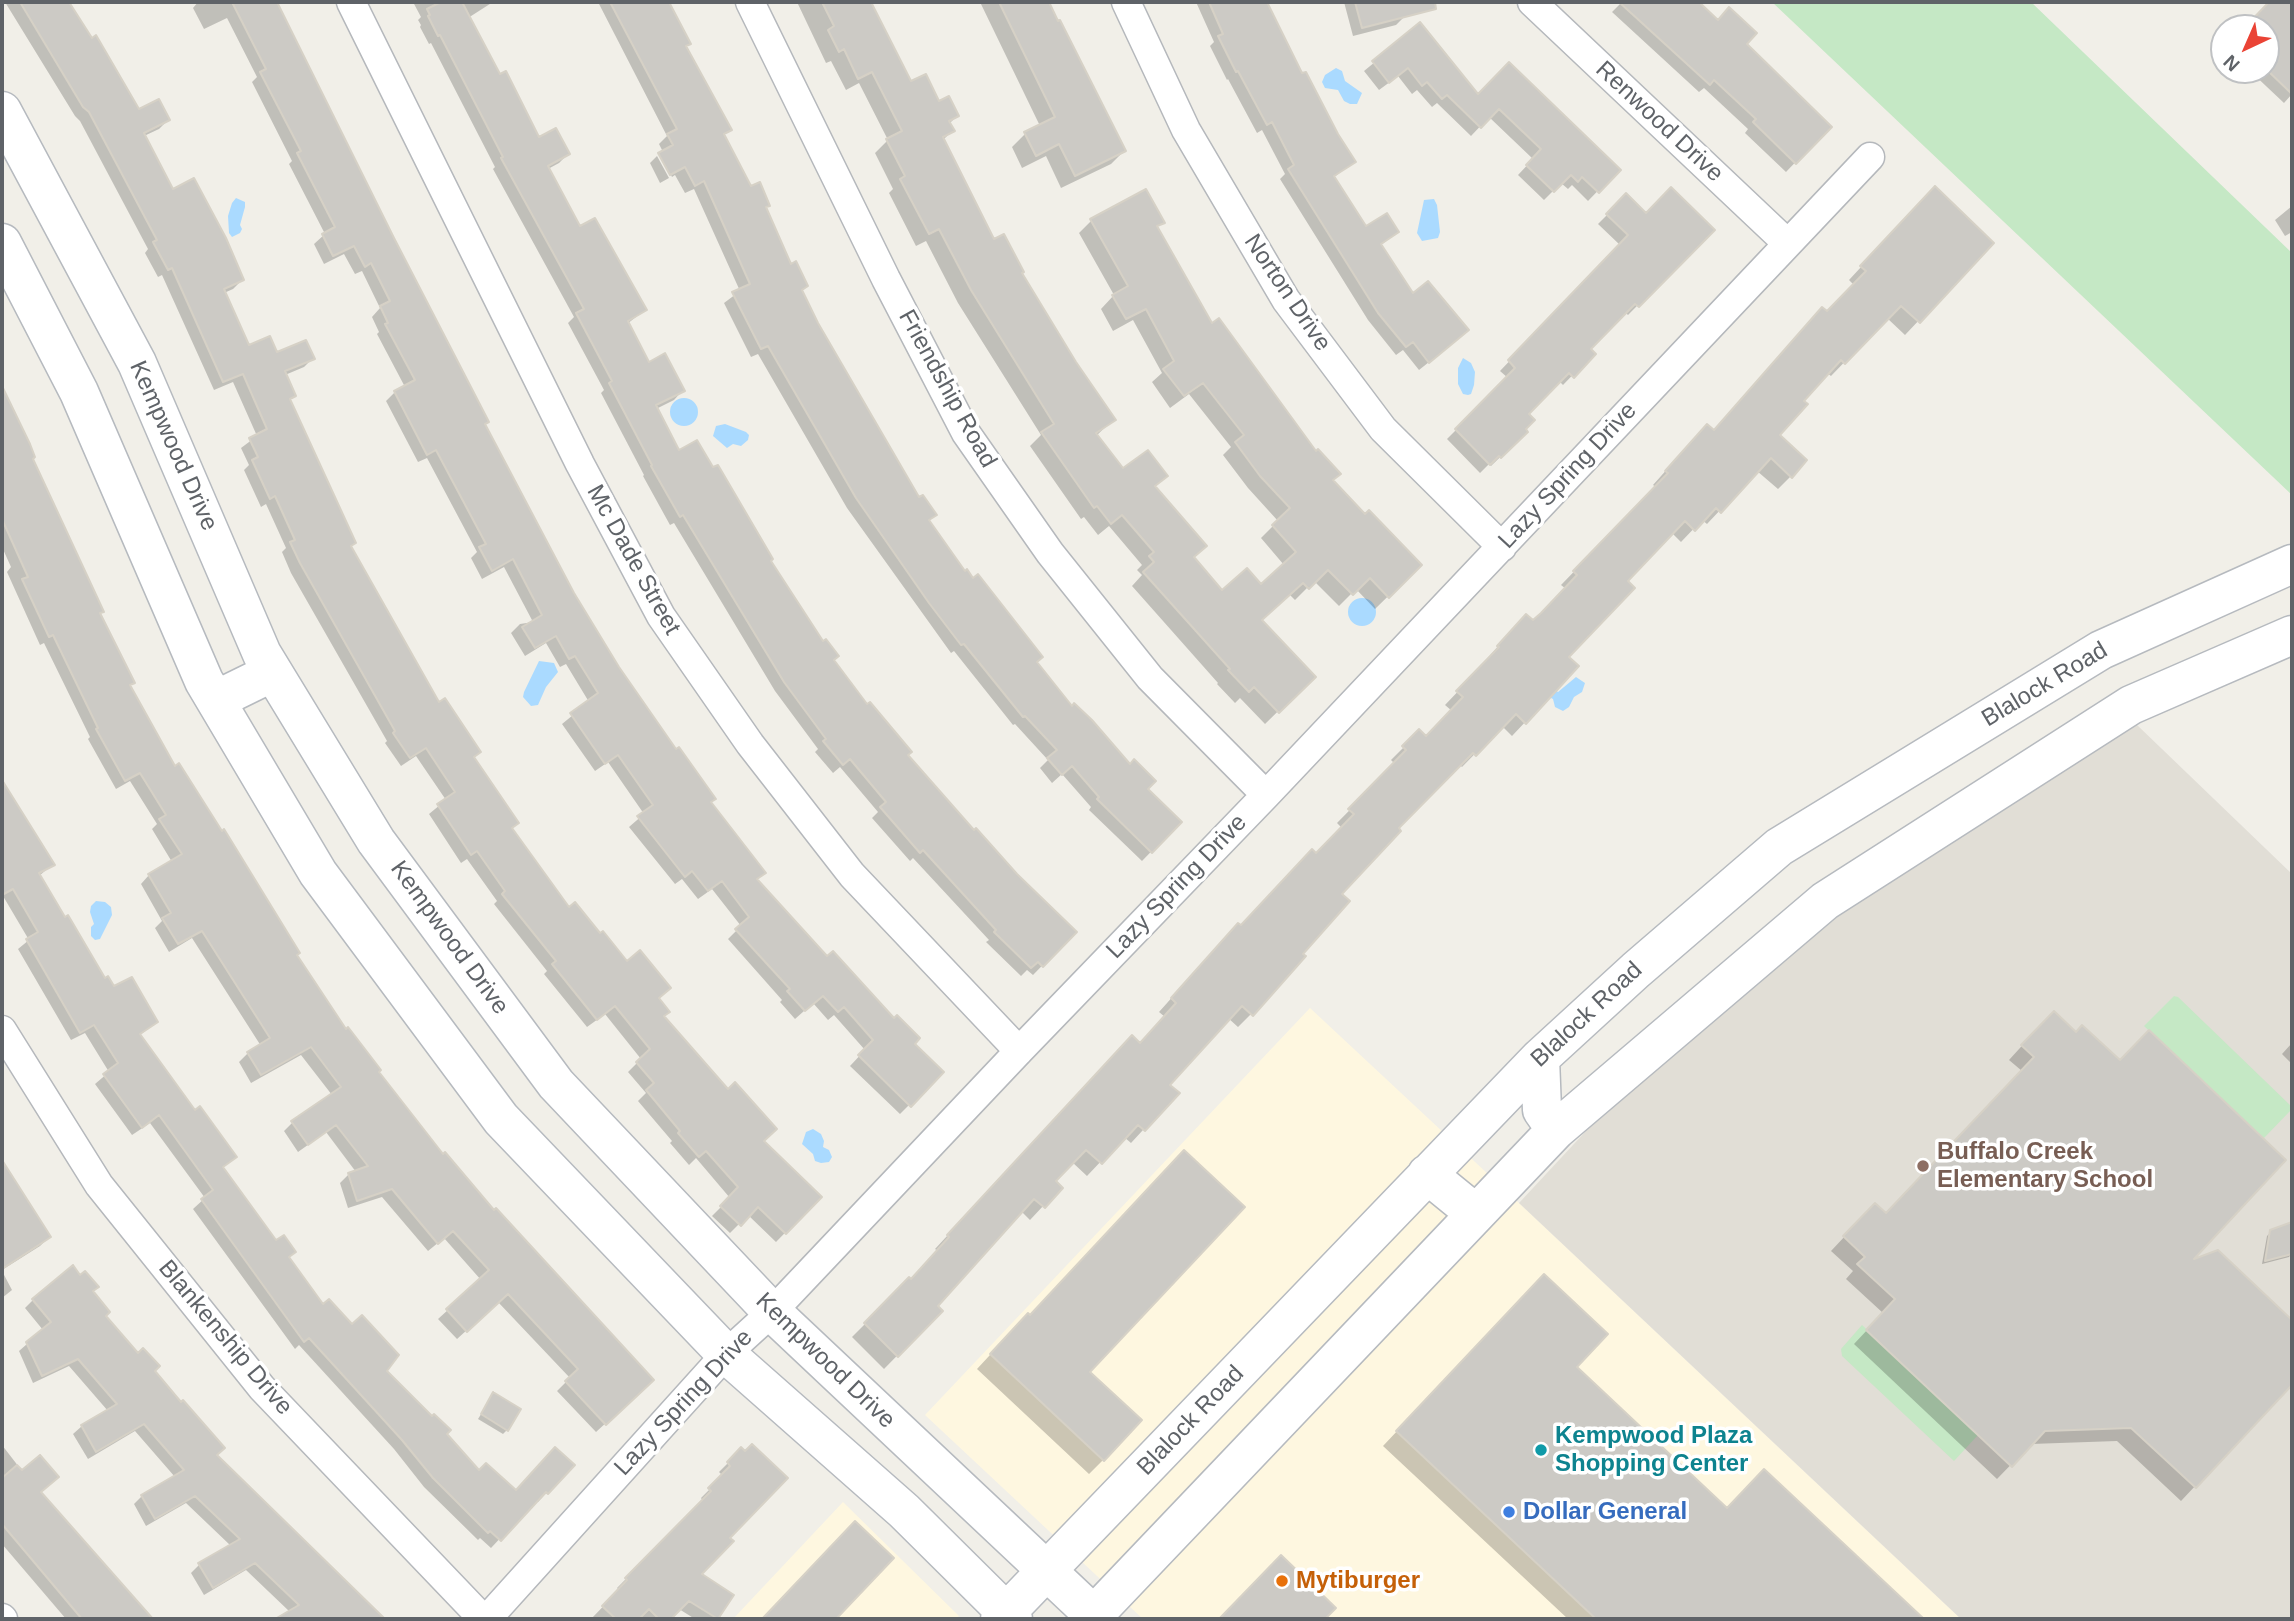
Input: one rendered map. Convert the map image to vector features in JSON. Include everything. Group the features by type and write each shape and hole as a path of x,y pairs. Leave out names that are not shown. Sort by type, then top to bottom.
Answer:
{"main road":[{"name":"Kempwood Drive","path":"2,111 138,363 262,654 376,841 556,1084 772,1312 1094,1618"},
{"path":"2,243 79,392 204,681 318,873 501,1119 726,1354 904,1511 1006,1617"},
{"name":"Blalock Road","path":"1006,1617 1046,1571 1539,1058 1779,847 2101,650 2292,564"},
{"path":"1094,1618 1556,1130 1825,901 2131,705 2292,635"},
{"path":"216,700 273,671"},
{"path":"1539,1058 1542,1110 1556,1130"},
{"path":"1427,1174 1476,1214"}],"street":[{"name":"Mc Dade Street","path":"351,2 580,464 662,616 750,744 852,875 1019,1051"},
{"name":"Friendship Road","path":"750,2 886,279 966,433 1050,553 1150,678 1266,795"},
{"name":"Norton Drive","path":"1126,2 1186,130 1286,300 1383,429 1502,547"},
{"name":"Renwood Drive","path":"1532,2 1787,243"},
{"name":"Lazy Spring Drive","path":"485,1619 726,1354 772,1312 1870,157"},
{"name":"Blankenship Drive","path":"2,1030 99,1185 262,1388 485,1619"}],"shaded area":[{"name":"Buffalo Creek Elementary School","path":"2136,724 2292,874 2292,1619 1961,1619 1519,1203 1587,1130 1832,918"},
{"path":"1310,1008 1961,1619 1143,1619 925,1415"},
{"path":"843,1502 959,1616 956,1619 733,1619"}],"green space":[{"path":"1772,2 2031,2 2292,253 2292,495"},
{"path":"2174,996 2291,1106 2291,1110 2264,1138 2144,1026"},
{"path":"1862,1325 1978,1435 1954,1461 1842,1356 1841,1349"}],"water":[{"path":"1336,68 1342,71 1345,81 1362,93 1357,104 1344,101 1338,90 1325,88 1322,82 1325,75"},
{"path":"236,198 245,202 245,207 240,225 242,229 232,237 229,233 228,216"},
{"path":"1434,199 1440,232 1438,238 1422,241 1417,233 1424,200"},
{"path":"1463,358 1471,363 1475,372 1474,385 1468,395 1463,394 1458,384 1458,368"},
{"path":"684,398 694,402 698,412 694,422 684,426 674,422 670,412 674,402"},
{"path":"725,424 746,432 749,435 748,440 741,446 733,444 727,448 713,436 716,426"},
{"path":"1362,598 1372,602 1376,612 1372,622 1362,626 1352,622 1348,612 1352,602"},
{"path":"539,661 554,663 558,672 546,687 538,705 531,706 523,697"},
{"path":"1576,677 1585,683 1582,692 1574,697 1569,707 1563,711 1555,707 1553,699 1549,697 1552,688 1558,692"},
{"path":"96,901 105,902 111,907 112,915 100,939 95,940 91,936 91,927 94,924 90,912"},
{"path":"813,1129 821,1134 823,1147 829,1150 832,1157 829,1162 815,1161 813,1154 802,1144 806,1132"}],"building":[{"path":"20,2 69,2 92,38 96,35 139,109 159,99 170,120 144,133 173,189 194,178 226,238 244,280 224,289 249,345 270,336 277,352 306,340 315,359 285,371 296,396 290,399 356,543 351,546 439,702 445,698 481,752 474,757 519,823 512,828 569,907 575,902 627,961 640,950 671,988 659,998 670,1012 664,1016 728,1089 735,1082 777,1129 764,1141 822,1197 786,1234 758,1207 741,1226 720,1206 738,1187 706,1151 699,1157 646,1090 654,1083 636,1062 650,1049 615,1006 597,1020 552,964 556,961 502,894 505,891 477,851 471,855 437,804 455,792 426,748 410,758 393,733 395,731 300,563 290,542 295,540 275,496 270,499 252,460 258,457 249,438 267,429 243,374 223,382 172,268 168,270 153,242 157,240 89,112 83,107"},
{"path":"232,2 277,2 489,422 485,424 574,593 619,667 676,749 679,747 716,799 711,802 766,873 757,879 827,956 833,951 894,1018 897,1015 920,1038 915,1044 944,1072 911,1107 858,1055 873,1040 844,1007 838,1012 823,996 805,1011 787,991 790,989 735,929 749,917 722,881 708,891 692,871 685,877 637,816 653,805 618,755 605,764 570,713 598,693 575,656 569,659 556,636 535,648 522,627 542,615 513,559 492,571 479,547 486,544 436,450 427,455 394,391 415,380 385,324 388,323 380,306 390,301 371,263 365,267 354,246 333,256 322,234 335,227 297,153 301,151 260,72 266,69"},
{"path":"441,2 462,2 500,74 506,71 539,137 556,128 570,154 548,166 580,226 595,218 647,310 628,321 649,362 665,353 685,391 656,405 679,450 697,440 713,467 718,465 773,559 771,561 823,641 826,639 839,656 834,660 867,704 870,702 912,752 908,755 974,830 976,828 1017,874 1077,932 1043,967 1038,962 1031,968 994,932 996,930 923,850 920,853 880,807 886,802 850,759 843,765 823,741 826,739 784,682 683,515 680,517 651,466 609,383 612,381 576,313 584,309 501,158 503,157 428,16 430,15 427,9"},
{"path":"610,2 669,2 691,44 686,46 732,130 724,134 751,186 760,182 770,206 766,207 791,264 796,261 808,286 802,290 818,323 919,497 923,495 937,515 929,520 965,571 967,569 973,578 978,574 1043,657 1037,662 1072,706 1074,703 1092,720 1130,764 1134,759 1156,781 1148,789 1182,822 1152,853 1097,799 1099,797 1072,766 1062,775 1047,758 1057,750 1025,716 1023,717 929,603 856,498 768,346 761,349 732,292 750,284 704,181 695,186 685,167 670,175 658,153 673,145 667,134 677,129"},
{"path":"822,2 871,2 911,81 926,74 939,101 949,96 959,116 949,121 955,131 943,137 994,239 1004,234 1024,272 1022,273 1076,362 1116,420 1096,433 1123,468 1148,450 1168,476 1155,486 1207,546 1194,557 1222,590 1247,568 1261,584 1296,552 1272,525 1290,508 1260,476 1235,442 1244,435 1203,383 1184,396 1163,369 1174,361 1146,309 1126,319 1112,295 1128,286 1090,219 1146,189 1165,223 1157,226 1212,323 1219,318 1316,451 1318,449 1341,474 1333,480 1365,514 1369,510 1422,565 1389,598 1370,578 1353,595 1328,570 1309,589 1303,583 1262,620 1316,677 1279,713 1254,687 1249,692 1143,572 1154,562 1149,556 1154,552 1122,515 1111,524 1097,506 1094,508 1041,432 1054,424 971,290 939,229 929,234 900,179 905,176 886,139 902,131 872,72 858,79 844,49 839,52 828,30 834,26"},
{"path":"999,2 1049,2 1126,151 1075,176 1059,144 1036,156 1024,132 1055,117"},
{"path":"1209,2 1267,2 1302,73 1306,72 1338,134 1356,162 1334,176 1366,226 1387,213 1399,232 1381,244 1413,293 1428,281 1469,330 1429,363 1413,342 1406,347 1378,313 1288,169 1294,165 1272,122 1267,125 1238,71 1236,72 1218,36 1223,34"},
{"path":"1355,2 1435,2 1436,9 1362,28"},
{"path":"1619,2 1699,2 1718,20 1729,7 1757,33 1747,44 1832,127 1796,164 1753,122 1756,119 1714,80 1710,85"},
{"path":"2269,2 2292,2 2292,94 2280,82 2280,14 2257,14"},
{"path":"1420,22 1478,94 1509,62 1621,170 1599,193 1582,177 1578,182 1571,175 1554,192 1526,165 1541,149 1499,109 1481,128 1447,95 1442,99 1427,82 1422,86 1408,68 1389,83 1372,61"},
{"path":"1935,186 1994,243 1920,323 1901,306 1845,364 1841,360 1804,401 1808,404 1780,435 1807,460 1792,478 1771,458 1721,513 1716,508 1695,531 1685,521 1628,581 1635,588 1569,657 1579,666 1526,724 1516,714 1476,756 1473,753 1399,828 1401,831 1342,894 1350,901 1303,954 1306,956 1253,1016 1242,1006 1170,1085 1180,1093 1145,1131 1138,1125 1102,1164 1086,1150 1056,1181 1063,1188 1045,1208 1034,1199 938,1306 943,1311 898,1357 864,1323 909,1277 911,1279 949,1237 947,1235 1132,1035 1140,1043 1176,1003 1171,998 1238,923 1241,925 1312,849 1316,853 1354,814 1348,809 1406,750 1402,746 1419,729 1426,736 1463,697 1456,691 1499,647 1497,646 1526,614 1533,620 1541,613 1577,575 1573,571 1668,473 1665,471 1707,424 1714,430 1822,307 1827,311 1866,271 1860,266"},
{"path":"1671,187 1715,230 1639,307 1635,304 1591,349 1596,354 1574,378 1569,373 1529,414 1535,420 1526,429 1528,432 1490,465 1455,429 1515,368 1508,360 1628,235 1606,214 1626,193 1646,213"},
{"path":"2,386 104,612 100,613 135,683 130,685 175,766 179,763 222,831 224,829 300,953 297,955 346,1029 348,1027 381,1070 379,1072 443,1154 445,1152 494,1210 496,1208 654,1380 606,1425 565,1381 578,1369 508,1294 467,1332 446,1309 489,1270 453,1231 438,1244 392,1189 357,1201 348,1173 368,1166 336,1125 308,1145 291,1121 341,1087 311,1047 261,1075 247,1052 270,1038 202,931 178,944 162,918 171,913 148,874 182,854 159,819 166,815 140,773 125,781 96,729 98,728 53,635 49,637 22,579 28,577 2,519"},
{"path":"2,780 55,865 39,873 65,917 68,915 105,978 108,976 114,986 132,977 158,1022 140,1034 195,1110 200,1106 237,1157 223,1167 276,1240 284,1235 296,1252 289,1257 323,1304 329,1299 352,1324 362,1315 399,1355 387,1371 432,1416 434,1414 451,1430 447,1434 479,1470 486,1463 516,1490 555,1447 575,1465 501,1541 490,1531 488,1533 433,1478 309,1338 304,1342 201,1199 213,1190 159,1115 142,1128 103,1074 118,1063 94,1025 80,1033 26,939 38,932 13,889 2,895"},
{"path":"2054,1011 2076,1032 2082,1025 2120,1060 2149,1030 2286,1160 2194,1259 2218,1250 2292,1320 2292,1385 2196,1488 2131,1428 2045,1431 2012,1467 1866,1330 1895,1299 1857,1264 1865,1257 1843,1236 1875,1203 1886,1213 2034,1057 2021,1045"},
{"path":"1184,1150 1245,1207 1090,1372 1142,1420 1104,1461 990,1354 1028,1313 1030,1315"},
{"path":"2,1160 51,1237 2,1269"},
{"path":"2292,1222 2292,1254 2265,1261 2270,1230"},
{"path":"73,1265 80,1275 85,1271 99,1287 93,1291 110,1312 106,1316 138,1353 143,1348 160,1366 155,1371 225,1448 217,1455 385,1619 275,1619 299,1605 255,1563 213,1588 198,1563 240,1539 195,1496 155,1519 141,1495 184,1470 144,1424 96,1452 81,1425 117,1404 78,1359 42,1376 26,1342 51,1322 32,1299"},
{"name":"Kempwood Plaza Shopping Center","path":"1544,1274 1608,1334 1577,1367 1727,1508 1764,1469 1924,1619 1596,1619 1396,1431"},
{"path":"493,1392 521,1409 508,1431 481,1414"},
{"path":"752,1444 788,1478 730,1538 734,1541 702,1574 734,1595 718,1619 689,1601 671,1619 659,1619 649,1609 639,1619 616,1619 602,1606 627,1580 625,1578 711,1491 708,1488 730,1466 727,1462 741,1447 745,1451"},
{"path":"40,1455 59,1477 41,1492 153,1619 82,1619 2,1524 2,1478 17,1465 22,1470"},
{"path":"855,1521 894,1558 836,1619 762,1619"},
{"name":"Mytiburger","path":"1281,1555 1336,1608 1325,1619 1219,1619"}],"place":[{"name":"Buffalo Creek Elementary School","path":"1923,1166"},
{"name":"Kempwood Plaza Shopping Center","path":"1541,1450"},
{"name":"Dollar General","path":"1509,1512"},
{"name":"Mytiburger","path":"1282,1581"}]}
